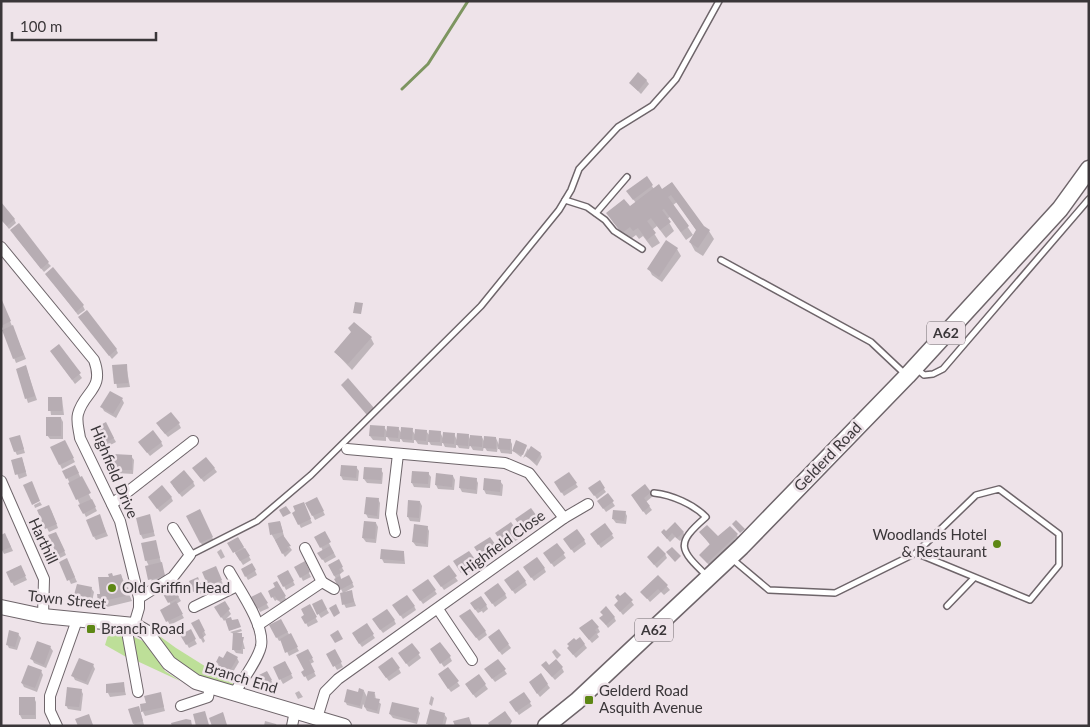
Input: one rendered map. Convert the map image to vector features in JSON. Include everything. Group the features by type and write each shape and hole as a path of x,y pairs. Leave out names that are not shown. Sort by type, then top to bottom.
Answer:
{"main road":[{"name":"Gelderd Road","path":"546,726 577,701 730,558 911,371 1060,209 1089,169"},
{"name":"Town Street","path":"1,607 43,616 132,624"},
{"name":"Branch End","path":"132,624 146,632 169,663 189,678 210,687 344,726"}],"street":[{"name":"Highfield Drive","path":"1,246 94,360 98,376 96,384 78,414 78,425 80,438 112,504 124,535 140,608 132,624"},
{"path":"112,504 193,441"},
{"path":"347,449 505,463 529,473 564,518"},
{"path":"395,532 391,514 398,454"},
{"name":"Harthill","path":"1,481 44,579 43,616"},
{"name":"Highfield Close","path":"317,718 325,692 338,679 564,518 588,504"},
{"path":"139,598 173,576 190,555 173,528"},
{"path":"305,548 322,582 334,589"},
{"path":"229,571 258,624 261,645 248,672 234,693"},
{"path":"258,624 322,582"},
{"path":"194,607 237,586"},
{"path":"438,609 472,660"},
{"path":"57,726 50,711 50,696 77,620"},
{"path":"132,624 128,637 138,692"},
{"path":"181,706 208,697 210,687"},
{"path":"292,726 295,711"}],"lane":[{"path":"190,555 257,520 339,448 481,306 565,200 579,169 618,126 652,106 676,79 720,1"},
{"path":"596,214 627,177"},
{"path":"721,260 871,342 911,371 924,375 933,374 943,368 1089,199"},
{"path":"565,200 587,207 614,231 642,249"},
{"path":"730,558 769,590 835,593 916,553 976,495 999,489 1058,534 1058,565 1030,600 916,553"},
{"path":"654,493 664,494 698,509 706,516 689,532 684,543 685,552 709,578"},
{"path":"947,606 974,578"}],"green space":[{"path":"147,627 176,648 235,685 221,685 196,675 174,658"},
{"path":"109,632 123,635 128,658 105,645"},
{"path":"132,636 145,642 165,671 180,681 137,661"}],"building":[{"path":"638,72 647,80 638,91 629,83"},
{"path":"647,176 653,185 633,200 626,191"},
{"path":"672,182 704,226 710,230 698,248 689,242 696,230 671,195 668,197 689,226 681,232 664,209 662,210 671,222 660,230 651,218 647,221 656,233 647,240 638,228 633,231 630,227 622,233 606,213 624,199 630,206 659,184 662,189"},
{"path":"1,202 15,219 7,226 1,220"},
{"path":"19,223 49,262 41,269 10,230"},
{"path":"666,240 678,248 659,277 647,269"},
{"path":"53,267 84,305 76,312 45,274"},
{"path":"1,298 11,321 1,326"},
{"path":"355,302 363,303 361,314 353,313"},
{"path":"87,310 117,349 109,356 78,317"},
{"path":"354,322 372,337 348,364 334,352 351,332 348,328"},
{"path":"13,325 24,355 13,359 2,330"},
{"path":"59,344 81,373 72,380 50,351"},
{"path":"127,364 128,383 114,384 112,365"},
{"path":"26,365 35,396 25,399 16,369"},
{"path":"348,378 374,408 367,415 341,385"},
{"path":"110,391 123,398 113,414 100,407"},
{"path":"48,397 62,397 62,411 48,411"},
{"path":"171,412 180,423 165,434 156,423"},
{"path":"46,417 61,417 61,436 46,436"},
{"path":"106,422 114,438 101,445 93,429"},
{"path":"370,425 385,426 384,437 369,436"},
{"path":"387,426 399,427 398,438 386,437"},
{"path":"401,427 413,428 412,440 400,439"},
{"path":"415,429 427,430 426,441 414,440"},
{"path":"153,430 162,442 147,453 138,442"},
{"path":"429,430 441,431 440,442 428,442"},
{"path":"443,432 455,433 454,444 442,443"},
{"path":"457,433 469,434 468,446 456,445"},
{"path":"20,435 24,449 14,452 9,438"},
{"path":"470,435 482,436 482,447 469,446"},
{"path":"484,436 496,437 496,449 483,448"},
{"path":"499,438 511,439 510,450 498,449"},
{"path":"65,440 74,458 59,465 50,447"},
{"path":"516,440 527,445 523,455 512,451"},
{"path":"531,446 541,453 535,462 525,456"},
{"path":"113,454 132,455 132,470 112,470"},
{"path":"22,457 26,472 15,475 11,460"},
{"path":"206,457 215,468 201,479 192,468"},
{"path":"75,465 79,473 66,479 62,471"},
{"path":"341,465 357,466 356,478 340,476"},
{"path":"364,467 382,468 381,480 363,479"},
{"path":"184,470 194,482 179,494 170,482"},
{"path":"412,471 429,472 428,484 411,483"},
{"path":"569,472 577,483 561,493 554,482"},
{"path":"436,473 453,475 452,487 435,485"},
{"path":"82,476 91,493 76,500 68,483"},
{"path":"460,476 477,478 476,490 459,488"},
{"path":"484,478 501,480 500,492 483,490"},
{"path":"600,480 605,488 594,496 588,488"},
{"path":"32,481 40,501 32,505 23,485"},
{"path":"645,484 651,492 644,498 650,506 643,512 631,495"},
{"path":"162,485 172,497 157,509 148,497"},
{"path":"608,493 614,501 603,509 597,501"},
{"path":"317,497 324,511 312,516 305,503"},
{"path":"366,497 379,498 377,516 364,514"},
{"path":"92,499 96,507 83,514 78,505"},
{"path":"408,500 420,501 419,518 407,517"},
{"path":"304,502 311,519 298,525 292,513 295,511 293,506"},
{"path":"49,505 57,524 45,529 37,510"},
{"path":"286,506 291,513 283,517 279,510"},
{"path":"531,508 539,519 523,530 515,519"},
{"path":"200,509 213,537 200,543 186,516"},
{"path":"613,510 626,511 624,521 612,519"},
{"path":"100,514 106,532 93,537 86,520"},
{"path":"150,514 154,532 140,535 136,518"},
{"path":"736,520 745,529 740,533 732,524"},
{"path":"280,521 283,532 270,535 268,523"},
{"path":"364,521 376,522 375,539 362,538"},
{"path":"511,522 518,533 503,544 495,533"},
{"path":"675,522 684,532 677,538 672,533 667,539 661,532 664,529 666,531"},
{"path":"605,523 613,534 598,545 590,534"},
{"path":"414,524 428,526 426,544 412,542"},
{"path":"707,525 718,536 730,526 738,534 707,563 699,555 710,544 699,532"},
{"path":"577,529 585,540 571,550 563,539"},
{"path":"325,531 331,542 320,548 314,537"},
{"path":"56,532 65,551 57,555 48,535"},
{"path":"5,533 11,547 1,551 1,535"},
{"path":"283,535 291,546 287,547 289,550 282,554 275,540"},
{"path":"238,537 244,547 233,553 227,543"},
{"path":"490,537 498,548 482,559 474,547"},
{"path":"156,540 160,558 145,561 141,543"},
{"path":"557,543 565,553 551,564 543,553"},
{"path":"330,546 334,553 322,560 317,553"},
{"path":"658,546 666,554 654,565 647,557"},
{"path":"672,547 681,556 675,562 666,552"},
{"path":"245,548 250,556 240,561 235,553"},
{"path":"381,549 404,551 404,561 380,559"},
{"path":"469,551 477,562 461,573 453,561"},
{"path":"537,557 545,568 531,578 523,567"},
{"path":"67,558 75,577 67,581 59,562"},
{"path":"339,559 343,567 339,569 341,573 334,576 328,565"},
{"path":"305,561 310,572 300,578 294,567"},
{"path":"162,562 165,576 148,580 145,566"},
{"path":"252,563 256,570 245,577 241,569"},
{"path":"21,565 26,576 11,583 6,572"},
{"path":"449,565 457,576 441,587 433,576"},
{"path":"216,566 222,580 208,586 202,572"},
{"path":"288,570 294,581 283,587 277,576"},
{"path":"518,570 526,581 512,591 504,580"},
{"name":"Old Griffin Head","path":"112,573 113,576 121,574 125,588 128,587 130,595 98,602 97,594 100,594 98,577 109,577 108,574"},
{"path":"349,575 353,583 340,590 334,579 340,576 341,579"},
{"path":"658,575 668,585 661,592 658,589 647,599 640,592"},
{"path":"198,577 202,588 193,592 189,581"},
{"path":"428,579 436,590 420,601 412,590"},
{"path":"277,581 286,596 278,601 275,596 271,598 268,591 275,587 273,583"},
{"path":"498,583 506,594 492,604 484,593"},
{"path":"77,584 92,587 90,598 74,595"},
{"path":"173,586 179,597 168,603 163,594"},
{"path":"352,590 354,602 342,605 340,593"},
{"path":"261,592 268,603 257,609 251,597"},
{"path":"625,592 633,600 620,612 614,605 618,601 615,597"},
{"path":"407,595 415,606 400,616 392,605"},
{"path":"481,596 487,605 480,610 478,608 475,610 470,603"},
{"path":"322,599 327,609 317,615 312,604"},
{"path":"176,601 183,614 166,622 160,610"},
{"path":"225,601 230,609 221,618 214,607"},
{"path":"310,604 317,617 305,624 301,617 304,615 301,609"},
{"path":"336,604 340,613 334,617 329,608"},
{"path":"606,606 615,617 606,625 599,618 603,615 600,612"},
{"path":"387,609 395,620 380,630 372,619"},
{"path":"470,609 486,631 476,638 459,616"},
{"path":"231,617 232,620 238,619 241,627 229,631 225,619"},
{"path":"199,619 205,631 202,633 204,637 200,639 191,623"},
{"path":"281,619 288,632 276,638 269,625"},
{"path":"592,619 599,627 589,640 579,628"},
{"path":"367,623 374,634 359,644 352,633"},
{"path":"191,629 196,639 186,645 180,635"},
{"path":"499,629 509,644 499,652 488,637"},
{"path":"9,630 19,633 15,647 6,645"},
{"path":"338,630 343,639 335,643 330,635"},
{"path":"233,633 242,633 242,637 244,637 241,650 232,650"},
{"path":"291,633 298,647 285,653 280,639"},
{"path":"580,637 585,644 573,655 567,648 569,646 567,644 574,638 576,640"},
{"path":"37,641 51,646 44,665 30,659"},
{"path":"440,642 451,656 440,664 430,649"},
{"path":"412,643 420,653 406,664 398,653"},
{"path":"308,649 313,658 309,660 315,672 304,677 301,672 304,670 296,655"},
{"path":"335,649 342,662 333,667 326,654"},
{"path":"227,651 238,657 228,674 217,669 220,664 216,662 219,656 223,658"},
{"path":"392,657 400,668 386,678 378,667"},
{"path":"79,658 94,664 86,682 71,676"},
{"path":"498,659 506,669 492,679 484,669"},
{"path":"556,659 563,667 552,677 541,665 546,661 549,665"},
{"path":"285,661 292,674 279,680 273,667"},
{"path":"28,665 42,670 35,688 21,683"},
{"path":"448,667 459,681 448,689 438,674"},
{"path":"267,671 272,680 260,686 255,677"},
{"path":"541,673 548,684 537,694 529,682"},
{"path":"479,674 486,684 473,695 465,684"},
{"path":"124,682 125,692 106,693 106,684"},
{"path":"67,687 82,689 79,707 65,706"},
{"path":"359,688 364,690 360,706 344,702 347,689 358,692"},
{"path":"368,691 375,692 374,698 380,699 377,711 364,707"},
{"path":"161,692 164,707 141,712 140,704 146,703 144,696"},
{"path":"524,692 531,702 516,712 509,702"},
{"path":"19,697 35,697 35,715 19,715"},
{"path":"392,702 419,708 416,721 389,714"},
{"path":"139,706 143,721 133,724 128,709"},
{"path":"430,709 445,713 442,726 426,724"},
{"path":"205,711 209,725 196,726 193,714"},
{"path":"505,711 512,721 510,725 490,726 488,723"},
{"path":"223,712 227,725 212,726 209,718"},
{"path":"89,714 93,725 78,726 75,719"},
{"path":"469,717 472,726 455,726 453,721"},
{"path":"186,719 191,720 192,726 172,726 171,723"}],"waterway":[{"path":"402,89 428,64 468,1"}],"place":[{"name":"Woodlands Hotel & Restaurant","path":"997,544"},
{"name":"Old Griffin Head","path":"112,588"},
{"name":"Branch Road","path":"91,629"},
{"name":"Gelderd Road Asquith Avenue","path":"589,700"}]}
